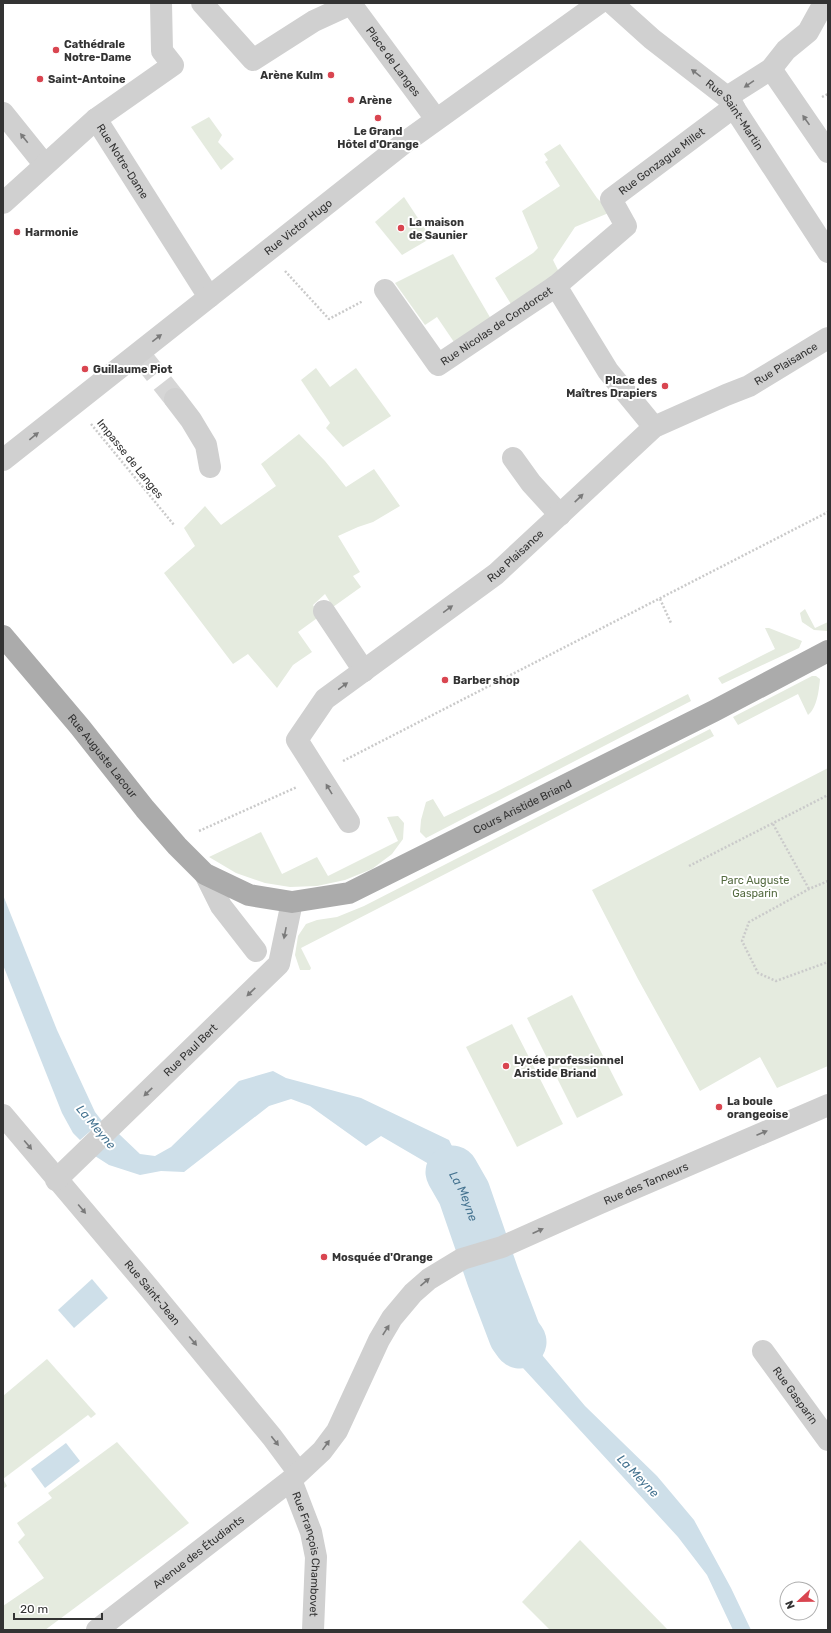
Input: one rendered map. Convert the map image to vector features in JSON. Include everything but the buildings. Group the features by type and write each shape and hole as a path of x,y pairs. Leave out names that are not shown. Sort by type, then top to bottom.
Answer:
{"main road":[{"name":"Rue Auguste Lacour","path":"3,636 80,727 150,815 177,846 206,874"},
{"name":"Cours Aristide Briand","path":"206,874 249,895 292,902 349,893 714,711 828,651"}],"street":[{"name":"Rue Notre-Dame","path":"161,3 162,51 173,65 108,98 96,119 209,297"},
{"name":"Place de Langes","path":"202,3 253,60 314,21 351,4 436,119"},
{"name":"Rue Victor Hugo","path":"3,460 75,403 140,355 209,297 404,143 599,3"},
{"name":"Rue Saint-Martin","path":"612,3 656,42 731,102 828,252"},
{"path":"731,102 771,69 786,50 808,32 824,3"},
{"path":"771,69 828,152"},
{"name":"Rue Gonzague Millet","path":"556,286 626,226 611,199 731,102"},
{"path":"3,113 44,164"},
{"path":"3,203 44,164 96,119"},
{"name":"Rue Nicolas de Condorcet","path":"385,290 438,365 556,286 608,372 654,427"},
{"name":"Rue Plaisance","path":"349,822 297,740 325,700 496,574 654,427 749,386 828,338"},
{"path":"175,399 191,420 206,445 210,467"},
{"path":"513,458 531,483 560,515"},
{"path":"324,611 364,671"},
{"path":"206,874 221,906 256,951"},
{"name":"Rue Paul Bert","path":"56,1180 279,964 292,902"},
{"name":"Rue des Tanneurs","path":"462,1259 502,1247 828,1105"},
{"name":"Rue Saint-Jean","path":"3,1115 272,1437 294,1476"},
{"name":"Avenue des Étudiants","path":"97,1630 294,1476 322,1451 337,1431 379,1340 392,1318 413,1293 429,1278 462,1259"},
{"name":"Rue Gasparin","path":"763,1351 828,1440"},
{"name":"Rue François Chambovet","path":"294,1476 309,1524 316,1557 313,1630"}],"path":[{"path":"267,252 329,319 385,290"},
{"name":"Impasse de Langes","path":"75,403 174,525"},
{"path":"339,763 828,512"},
{"path":"660,599 672,623"},
{"path":"194,834 300,786"},
{"path":"690,866 828,795"},
{"path":"773,824 809,889"},
{"path":"828,886 826,882 809,889 749,922 742,940 758,973 776,981 828,962"}],"green space":[{"path":"209,117 222,135 218,142 234,159 221,170 191,127"},
{"path":"560,144 597,198 611,212 575,227 553,260 560,274 511,304 495,278 533,253 538,248 522,211 560,186 545,162 548,160 544,154"},
{"path":"404,197 431,238 402,255 375,222"},
{"path":"453,254 491,319 454,342 437,317 425,325 395,283"},
{"path":"316,368 330,387 356,368 391,416 343,447 326,428 330,423 301,380"},
{"path":"299,434 325,461 346,487 374,469 400,506 373,522 338,536 360,572 353,576 361,587 333,607 325,594 313,605 320,616 298,632 312,652 293,665 277,688 248,654 233,664 164,573 195,546 184,528 205,506 221,525 276,486 261,464"},
{"path":"805,609 815,628 828,622 828,631 814,630 802,622 800,613"},
{"path":"765,628 769,628 802,641 799,648 722,684 718,678 775,649"},
{"path":"812,676 816,676 820,679 820,683 814,708 808,715 798,694 738,725 733,717"},
{"path":"688,694 691,701 426,838 420,832 421,820 426,802 433,799 444,817"},
{"path":"710,729 714,736 301,948 311,968 310,970 300,970 295,955 298,936 306,924 317,920 337,917 364,906"},
{"name":"Parc Auguste Gasparin","path":"828,768 828,1066 777,1088 760,1057 700,1091 638,979 592,890"},
{"path":"398,816 404,823 403,839 392,854 372,869 345,880 317,886 290,887 265,883 236,873 209,857 261,832 282,874 317,857 328,876 398,841 387,817"},
{"path":"572,995 623,1095 577,1118 527,1018"},
{"path":"512,1024 563,1124 517,1147 466,1047"},
{"path":"47,1359 96,1414 91,1418 88,1415 3,1479 3,1396"},
{"path":"117,1442 189,1523 45,1630 3,1630 3,1606 44,1578 18,1542 25,1535 17,1523 52,1498 48,1493"},
{"path":"3,1479 7,1486 3,1489"},
{"path":"580,1540 668,1630 550,1630 522,1602"}],"water":[{"path":"3,895 57,1030 95,1112 102,1121 80,1140 73,1133 62,1113 3,965"},
{"path":"273,1071 286,1078 361,1098 449,1140 482,1208 491,1237 469,1243 449,1187 434,1167 381,1136 366,1146 310,1106 291,1099 269,1106 184,1172 161,1171 140,1175 109,1165 95,1156 119,1134 140,1154 155,1156 171,1147 239,1081"},
{"path":"499,1272 537,1349 585,1406 657,1476 694,1520 731,1588 751,1630 733,1630 707,1575 678,1537 523,1368 498,1329 477,1281"},
{"path":"92,1279 108,1298 74,1328 58,1310"},
{"path":"66,1443 80,1461 45,1488 31,1469"}],"waterway":[{"name":"La Meyne","path":"452,1172 464,1193 493,1277 515,1335 520,1342"}],"tunnel":[{"path":"142,357 175,399"}],"place":[{"name":"Cathédrale Notre-Dame","path":"56,50"},
{"name":"Arène Kulm","path":"331,75"},
{"name":"Saint-Antoine","path":"40,79"},
{"name":"Arène","path":"351,100"},
{"name":"Le Grand Hôtel d'Orange","path":"378,118"},
{"name":"La maison de Saunier","path":"401,228"},
{"name":"Harmonie","path":"17,232"},
{"name":"Guillaume Piot","path":"85,369"},
{"name":"Place des Maîtres Drapiers","path":"665,386"},
{"name":"Barber shop","path":"445,680"},
{"name":"Lycée professionnel Aristide Briand","path":"506,1066"},
{"name":"La boule orangeoise","path":"719,1107"},
{"name":"Mosquée d'Orange","path":"324,1257"}]}
